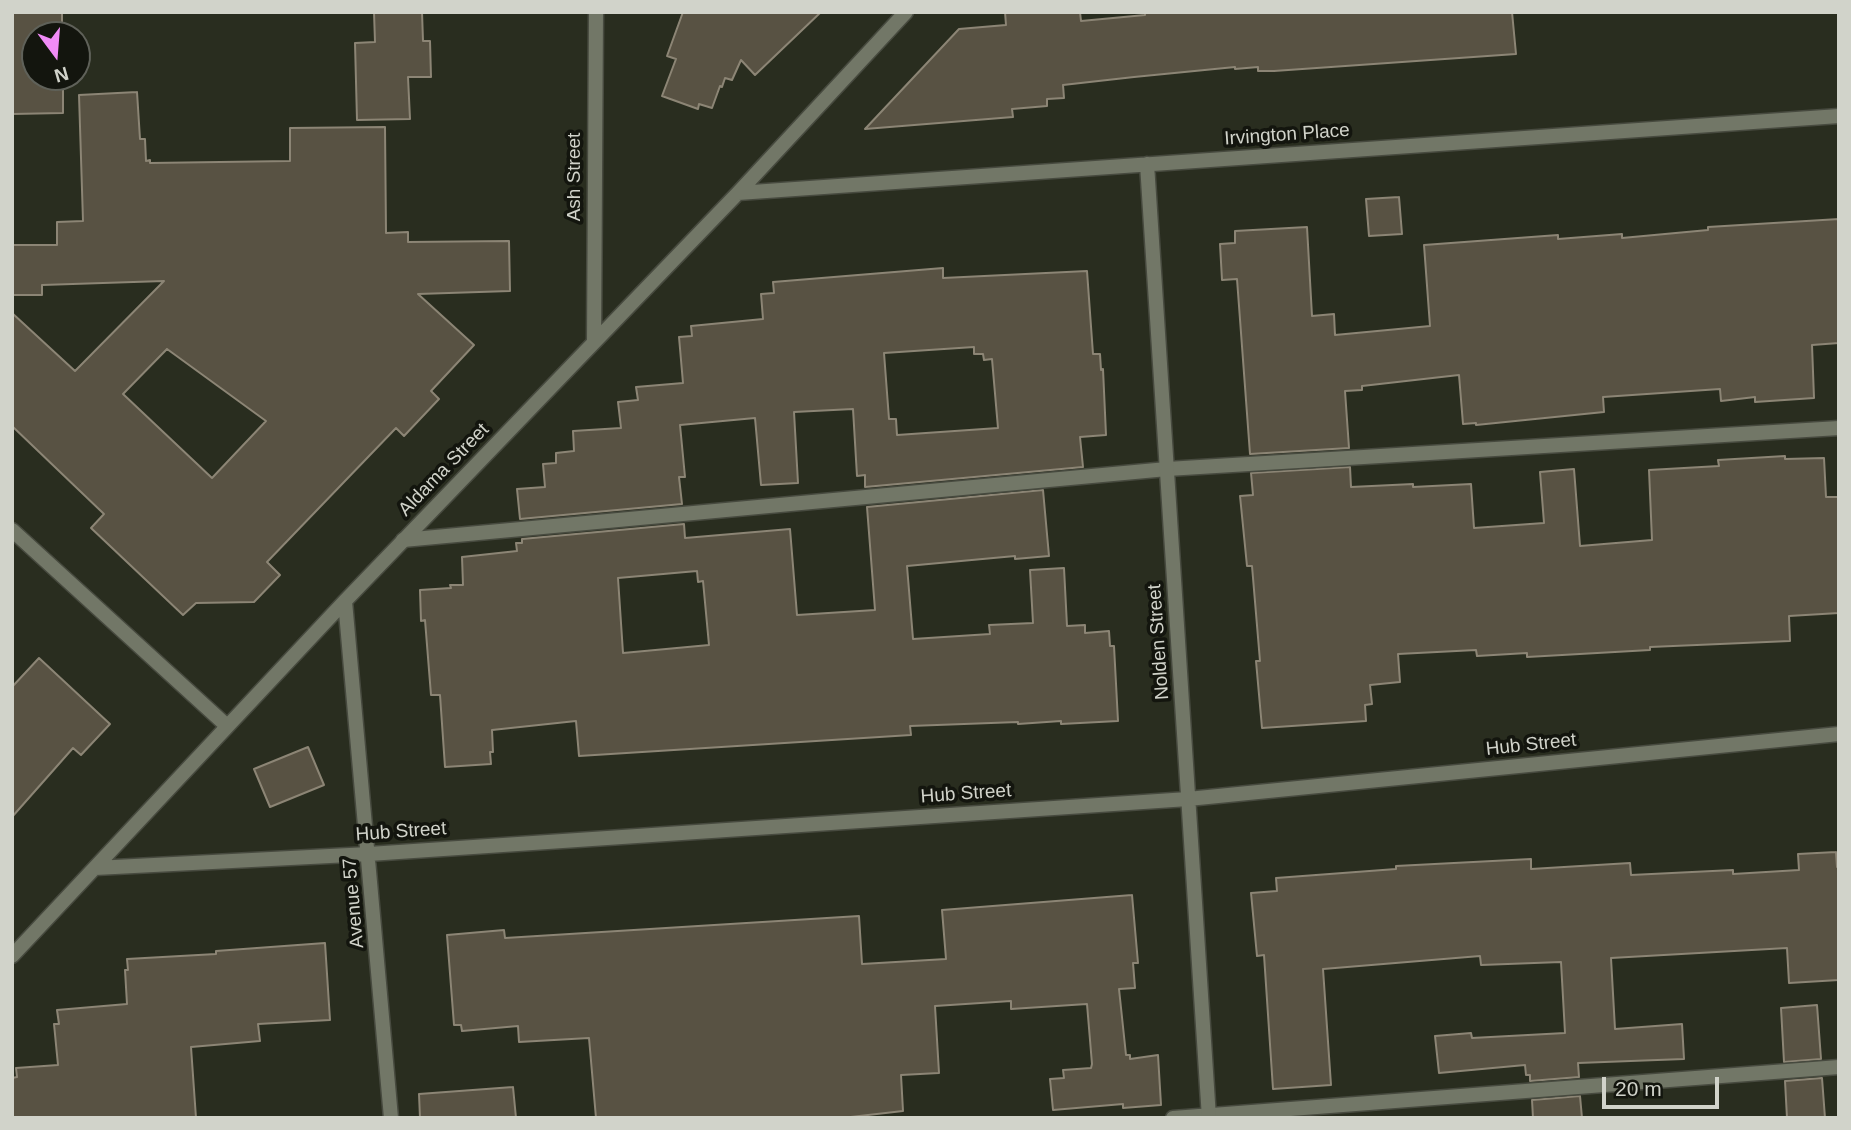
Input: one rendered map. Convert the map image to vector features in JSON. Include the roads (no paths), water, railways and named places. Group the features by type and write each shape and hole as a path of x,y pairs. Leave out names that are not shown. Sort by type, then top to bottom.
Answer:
{"street":[{"name":"Ash Street","path":"594,341 596,12"},
{"name":"Aldama Street","path":"12,956 403,540 738,193 906,12"},
{"name":"Irvington Place","path":"738,193 1839,117"},
{"name":"Nolden Street","path":"1147,164 1208,1116"},
{"path":"403,540 1167,469 1839,428"},
{"path":"12,530 228,726"},
{"name":"Avenue 57","path":"345,601 391,1118"},
{"name":"Hub Street","path":"94,869 1188,799 1839,734"},
{"path":"1173,1118 1839,1067"}]}
